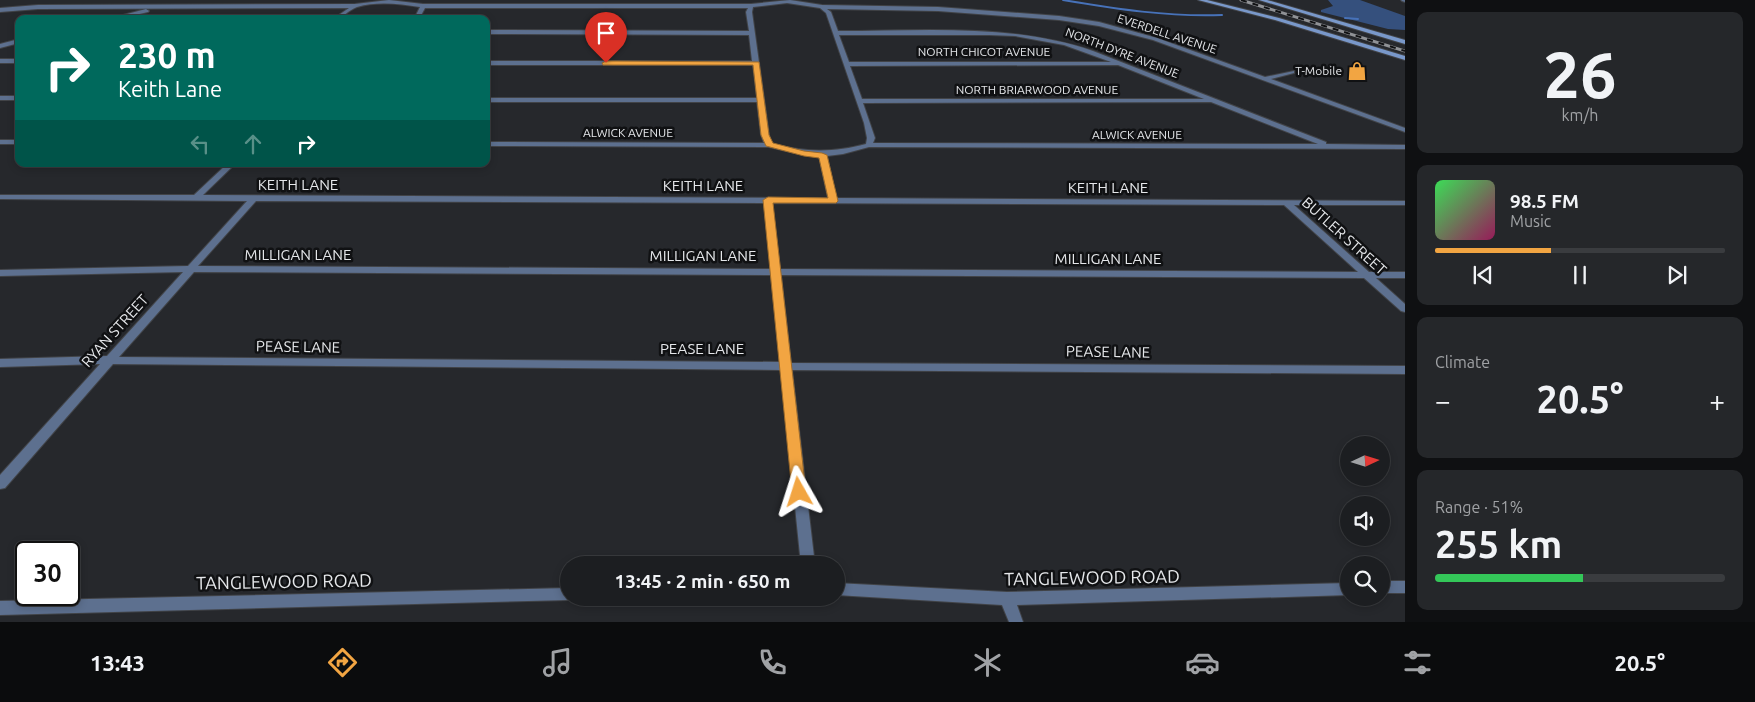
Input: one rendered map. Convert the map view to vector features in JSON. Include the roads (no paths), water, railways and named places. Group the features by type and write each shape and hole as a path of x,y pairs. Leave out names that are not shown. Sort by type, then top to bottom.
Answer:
{"main road":[{"path":"1201,0 1277,19 1405,58"},
{"path":"1262,0 1405,42"}],"street":[{"path":"0,10 38,7 355,6 393,1 422,6 752,6 749,12 765,135 769,144"},
{"name":"EVERDELL AVENUE","path":"752,6 787,1 822,7 938,9 1083,21 1137,33 1405,130"},
{"path":"342,15 355,6"},
{"path":"419,15 422,11 422,6"},
{"path":"139,15 163,7"},
{"path":"822,7 828,12 860,100 871,138 869,146"},
{"path":"490,32 752,33"},
{"name":"NORTH DYRE AVENUE","path":"836,33 1010,33 1052,40 1073,45 1329,146"},
{"path":"0,46 15,41"},
{"path":"0,61 15,62"},
{"path":"490,63 756,63"},
{"name":"NORTH CHICOT AVENUE","path":"847,64 1120,64"},
{"path":"1265,79 1292,72"},
{"path":"0,98 15,98"},
{"path":"490,100 760,100"},
{"name":"NORTH BRIARWOOD AVENUE","path":"860,100 1215,102"},
{"path":"0,142 15,142"},
{"name":"ALWICK AVENUE","path":"490,144 769,144 804,154 822,155 849,152 869,146 1405,147"},
{"path":"822,155 833,201"},
{"path":"196,198 228,167"},
{"name":"KEITH LANE","path":"0,198 1405,203"},
{"name":"RYAN STREET","path":"0,484 253,199"},
{"path":"768,200 784,364 807,556"},
{"name":"BUTLER STREET","path":"1287,203 1405,309"},
{"name":"MILLIGAN LANE","path":"0,273 191,269 1405,275"},
{"name":"PEASE LANE","path":"0,363 109,360 1405,370"},
{"path":"1390,588 1405,587"},
{"name":"TANGLEWOOD ROAD","path":"845,590 1008,599 1340,589"},
{"name":"TANGLEWOOD ROAD","path":"0,608 560,594"},
{"path":"1008,599 1016,622"}],"waterway":[{"path":"1063,0 1162,14 1222,15"},
{"path":"1345,18 1358,19"}],"railway":[{"path":"1241,0 1405,51"}],"place":[{"name":"T-Mobile","path":"1357,71"}]}
